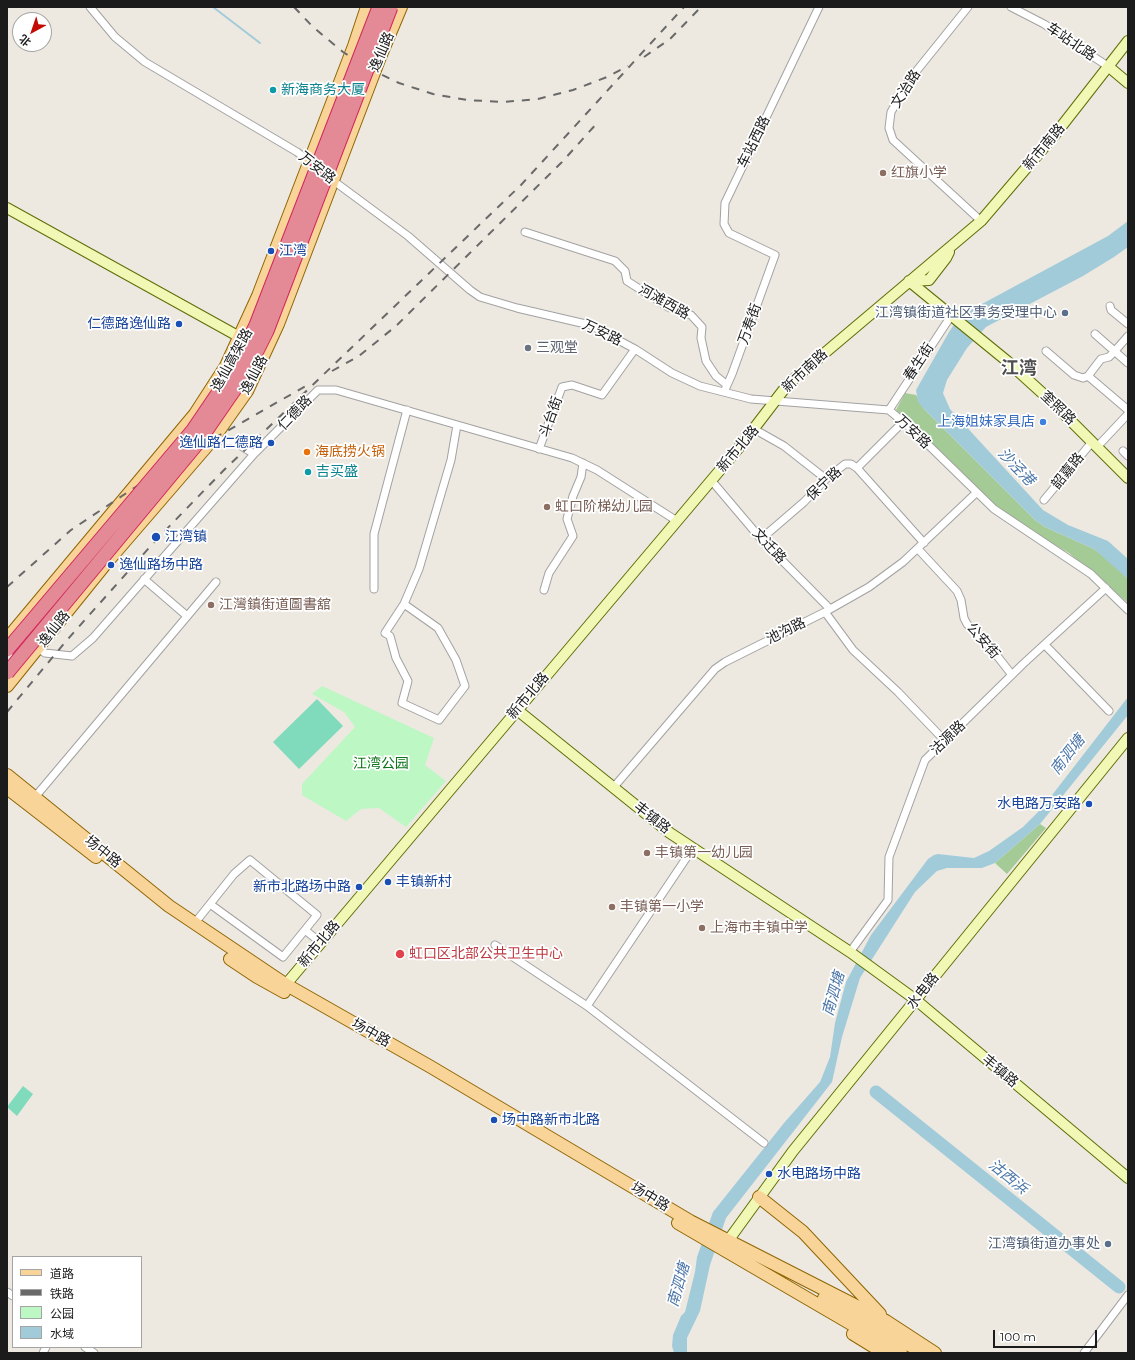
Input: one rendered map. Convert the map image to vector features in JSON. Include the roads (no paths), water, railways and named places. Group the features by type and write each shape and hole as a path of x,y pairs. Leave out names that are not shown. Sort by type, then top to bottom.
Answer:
{"highway":[{"name":"逸仙高架路","path":"7,650 193,430 235,368 262,310 379,7"},
{"name":"逸仙高架路","path":"7,673 197,444 246,373 274,313 391,7"}],"main road":[{"name":"逸仙路","path":"10,635 195,414 226,366 240,337 310,162 354,46 367,7"},
{"name":"逸仙路","path":"7,686 107,562 211,442 247,391 266,352 380,56 402,7"},
{"path":"354,46 356,53 365,60 374,61 380,56"},
{"name":"场中路","path":"7,774 169,906 283,987 522,1128 720,1242 901,1353"},
{"name":"场中路","path":"7,788 185,927 257,977 283,987"},
{"path":"759,1197 803,1232 886,1321"},
{"name":"场中路","path":"720,1242 759,1256 886,1321 935,1353"},
{"name":"场中路","path":"720,1242 738,1266 778,1288 884,1353"},
{"name":"场中路","path":"759,1256 770,1268 923,1353"}],"street":[{"name":"万安路","path":"90,7 115,37 145,62 297,152 408,236 480,297 517,308 590,325 635,349 683,379 700,386 751,399 889,410 976,493 1005,517 1091,574 1128,610"},
{"name":"车站西路","path":"775,255 729,233 724,224 724,209 729,192 819,7"},
{"name":"文治路","path":"968,7 910,79 891,112 889,128 893,140 980,221"},
{"name":"车站北路","path":"1011,7 1044,24 1109,67 1128,83"},
{"name":"新市南路","path":"775,401 788,384 980,221 1057,132 1128,41"},
{"path":"7,208 266,352"},
{"name":"河滩西路","path":"525,232 615,261 625,271 627,281 668,307 691,315 702,328 701,338 706,361 716,376 727,385"},
{"name":"万寿街","path":"724,392 775,255"},
{"name":"奎照路","path":"909,281 1036,387 1128,478"},
{"path":"1110,306 1111,310 1128,324"},
{"name":"春生街","path":"889,410 954,318"},
{"path":"1095,334 1128,363"},
{"path":"1046,351 1074,375 1083,378 1088,376 1101,359 1114,352 1128,336"},
{"name":"斗台街","path":"539,449 562,387 572,385 602,394 635,349"},
{"path":"1088,376 1128,410"},
{"name":"仁德路","path":"10,635 44,653 72,656 93,638 254,454 318,390 336,390 583,463 677,521"},
{"name":"新市北路","path":"283,987 677,521 754,429 775,401"},
{"path":"374,589 374,534 407,410"},
{"name":"韶嘉路","path":"1044,500 1094,444 1128,414"},
{"name":"保宁路","path":"762,539 804,502 826,479 845,464 851,464 857,468 903,422"},
{"path":"404,604 438,628 456,660 465,686 439,720 402,703 408,681 396,658 390,636 385,634 404,604 419,569 451,460 457,425"},
{"path":"754,429 784,446 826,479"},
{"path":"211,442 222,440 233,441 254,454"},
{"path":"544,590 549,574 573,536 567,519 573,496 581,478 583,463"},
{"path":"857,468 924,543"},
{"name":"文迁路","path":"711,480 762,539 828,611 853,650 898,692 945,741"},
{"name":"池沟路","path":"613,788 715,669 725,662 828,611 890,573 918,549 976,493"},
{"name":"公安街","path":"918,549 957,591 961,600 964,618 967,624 991,648 1012,674"},
{"path":"144,579 187,616"},
{"path":"35,797 216,582"},
{"name":"沽源路","path":"853,954 888,900 889,857 925,760 1012,674 1106,588"},
{"path":"1045,644 1109,711"},
{"name":"丰镇路","path":"516,710 670,833 853,954 916,1000 1128,1178"},
{"name":"水电路","path":"720,1242 759,1197 793,1151 1128,738"},
{"path":"587,1006 693,848"},
{"path":"194,924 210,904 234,874 250,860 317,915 283,957 210,904"},
{"path":"305,930 320,942"},
{"path":"495,945 587,1006 764,1143"},
{"path":"1084,1353 1128,1295"}],"water":[{"path":"1128,221 1128,247 1083,276 986,327 967,348 947,380 943,393 950,409 1043,510 1068,525 1108,541 1128,559 1128,579 1094,549 1045,527 1035,520 924,409 918,402 916,390 949,332 955,323 967,312 1108,236"},
{"path":"1128,697 1128,715 1040,824 995,863 982,868 947,868 937,871 915,892 860,978 842,1037 832,1082 726,1218 710,1265 700,1311 687,1338 687,1353 674,1353 672,1346 673,1335 681,1316 685,1312 695,1272 697,1257 713,1212 784,1123 820,1082 830,1057 835,1023 846,982 871,935 928,859 938,854 974,858 989,851 1023,827 1042,808"}],"waterway":[{"path":"213,7 260,43"},
{"name":"沽西浜","path":"876,1092 1119,1287"}],"railway":[{"path":"294,7 313,27 343,52 374,71 399,83 433,94 467,100 503,102 538,99 573,90 607,77 628,66"},
{"path":"7,712 67,640 157,539 223,471 521,185 684,7"},
{"path":"644,57 670,39 701,7"},
{"path":"332,371 359,356 396,326 562,162 598,122"},
{"path":"7,587 71,530 134,488 213,439 311,383"}],"place":[{"name":"新海商务大厦","path":"273,90"},
{"name":"红旗小学","path":"883,173"},
{"name":"江湾","path":"271,251"},
{"name":"江湾镇街道社区事务受理中心","path":"1065,313"},
{"name":"仁德路逸仙路","path":"179,324"},
{"name":"三观堂","path":"528,348"},
{"name":"上海姐妹家具店","path":"1043,422"},
{"name":"逸仙路仁德路","path":"271,443"},
{"name":"海底捞火锅","path":"307,452"},
{"name":"吉买盛","path":"308,472"},
{"name":"虹口阶梯幼儿园","path":"547,507"},
{"name":"江湾镇","path":"156,537"},
{"name":"逸仙路场中路","path":"111,565"},
{"name":"江灣鎮街道圖書舘","path":"211,605"},
{"name":"水电路万安路","path":"1089,804"},
{"name":"丰镇第一幼儿园","path":"647,853"},
{"name":"丰镇新村","path":"388,882"},
{"name":"新市北路场中路","path":"359,887"},
{"name":"丰镇第一小学","path":"612,907"},
{"name":"上海市丰镇中学","path":"702,928"},
{"name":"虹口区北部公共卫生中心","path":"400,954"},
{"name":"场中路新市北路","path":"494,1120"},
{"name":"水电路场中路","path":"769,1174"},
{"name":"江湾镇街道办事处","path":"1108,1244"}],"district":[{"name":"江湾","path":"1019,369"}],"water label":[{"name":"沙泾港","path":"1016,467"},
{"name":"南泗塘","path":"1068,755"},
{"name":"南泗塘","path":"834,994"},
{"name":"南泗塘","path":"679,1285"}],"park label":[{"name":"江湾公园","path":"381,764"}]}
